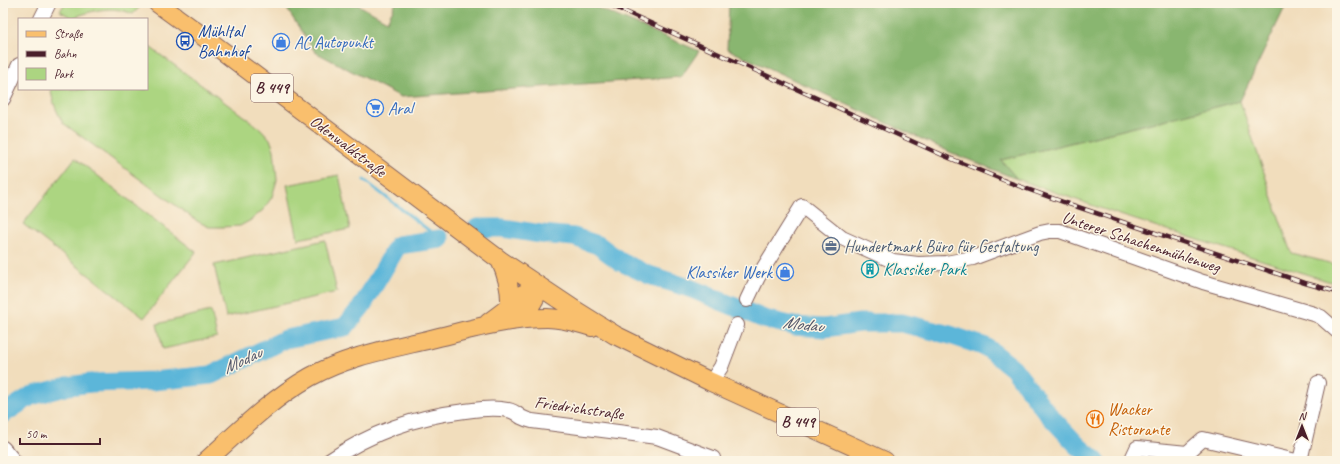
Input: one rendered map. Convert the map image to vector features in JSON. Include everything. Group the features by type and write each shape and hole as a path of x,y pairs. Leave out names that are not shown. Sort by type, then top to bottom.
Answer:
{"main road":[{"name":"Odenwaldstraße","path":"158,3 500,260 539,287"},
{"path":"500,260 508,281 511,314"},
{"path":"511,314 521,295 539,287"},
{"name":"B 449","path":"539,287 616,335 711,382 885,461"},
{"path":"206,461 267,406 292,388 330,366 381,350 482,327 511,314 573,322 616,335"}],"street":[{"path":"42,18 49,3"},
{"path":"3,98 18,66"},
{"name":"Unterer Schachenmühlenweg","path":"747,300 758,277 802,206 842,238 893,261 918,264 946,263 973,258 1029,236 1050,231 1060,231 1203,282 1314,314 1321,317 1337,331"},
{"path":"711,382 721,367 737,325"},
{"path":"1300,461 1318,383"},
{"name":"Friedrichstraße","path":"329,461 366,438 407,423 432,416 482,409 507,409 525,419 532,421 657,437 713,458"},
{"path":"1131,461 1137,448 1187,453 1203,439 1296,461"},
{"path":"3,448 14,461"}],"green space":[{"path":"65,3 137,3 141,6 133,14 125,11 110,9 95,11 72,18 60,11"},
{"path":"283,3 355,3 387,21 396,3 586,3 699,51 681,77 401,97 315,52"},
{"path":"729,3 1287,3 1240,101 1001,160 1017,179 952,153 727,49"},
{"path":"148,46 261,129 270,139 274,150 277,180 272,197 263,210 251,220 240,226 209,227 197,221 63,123 52,98 51,90 148,90"},
{"path":"1240,101 1291,253 1337,265 1337,284 1120,215 1017,179 1001,160"},
{"path":"75,158 196,252 144,318 23,224"},
{"path":"339,175 350,229 298,239 287,185"},
{"path":"325,240 337,292 226,317 214,265"},
{"path":"211,311 217,337 163,349 157,324"}],"waterway":[{"path":"364,180 440,239"},
{"name":"Modau","path":"477,228 503,228 574,237 598,245 621,262 649,275 692,289 764,319 794,326 824,328 860,323 902,323 950,335 986,347 1013,368 1048,414 1078,446 1096,461"},
{"name":"Modau","path":"3,414 31,396 68,386 91,383 153,381 211,375 286,339 345,327 362,306 398,245 440,239"}],"railway":[{"path":"606,3 947,157 1008,182 1066,203 1305,283 1337,292"}],"place":[{"name":"Mühltal Bahnhof","path":"185,41"},
{"name":"AC Autopunkt","path":"281,42"},
{"name":"Aral","path":"375,108"},
{"name":"Hundertmark Büro für Gestaltung","path":"831,246"},
{"name":"Klassiker Park","path":"870,269"},
{"name":"Klassiker Werk","path":"785,272"},
{"name":"Wacker Ristorante","path":"1095,419"}]}
